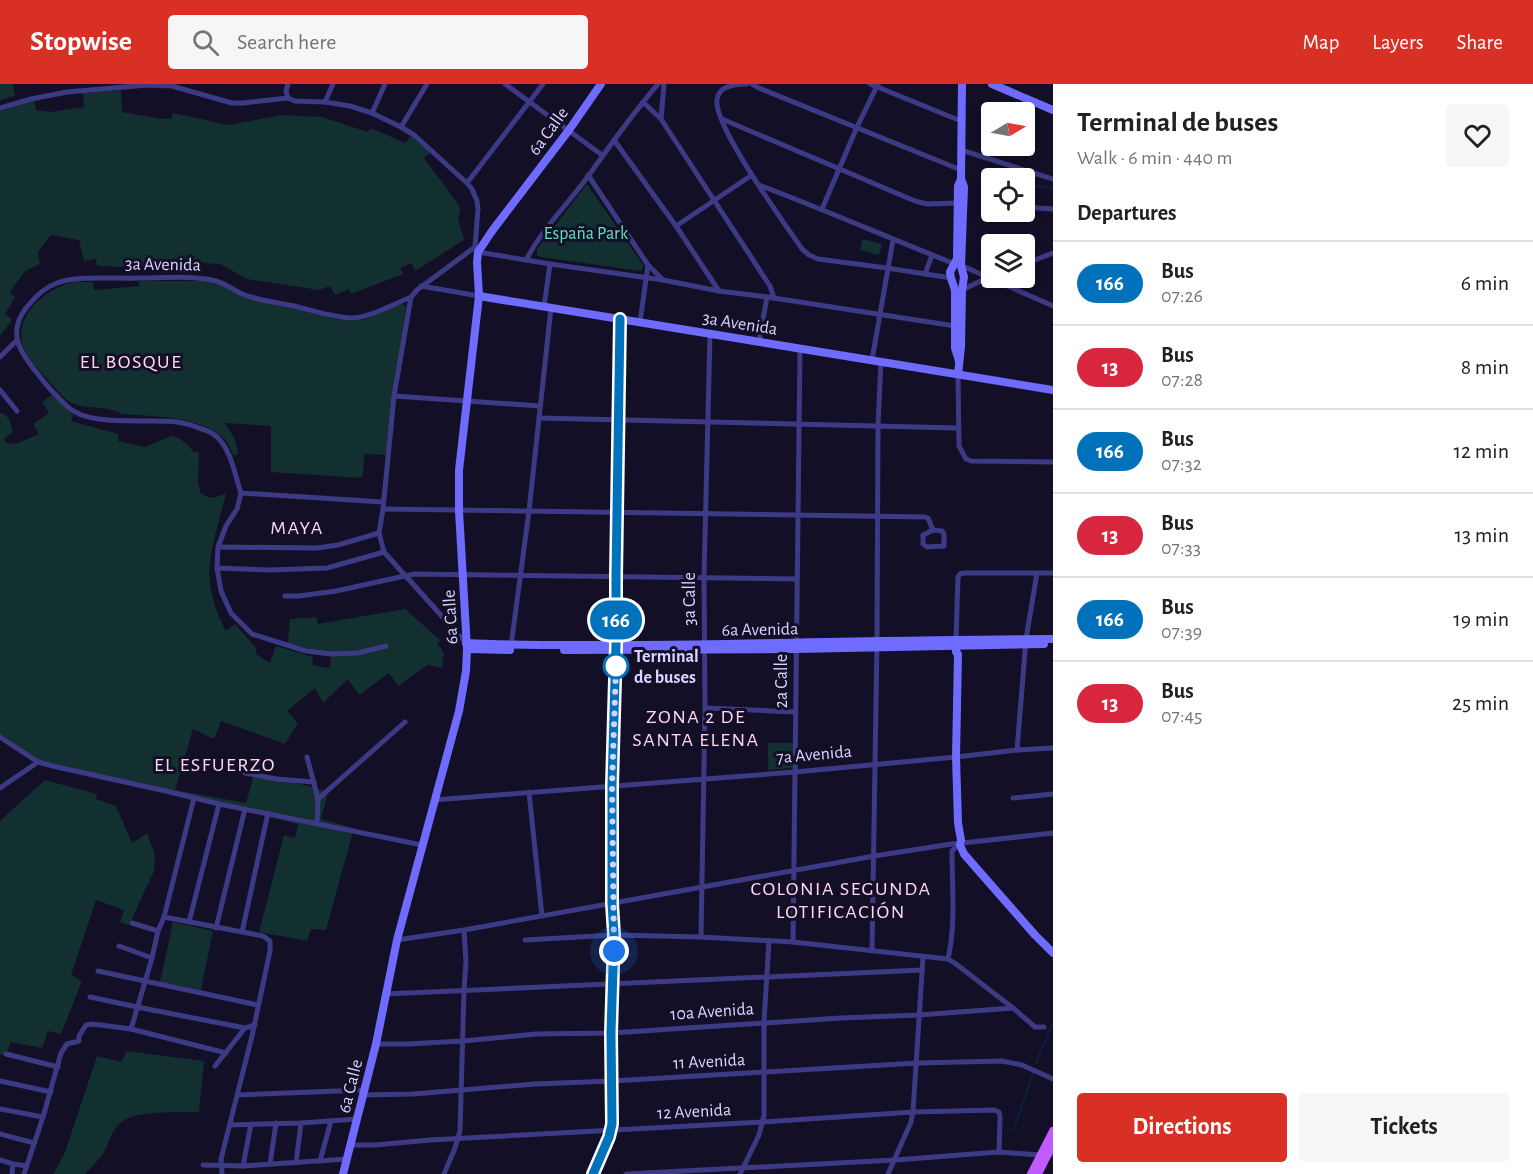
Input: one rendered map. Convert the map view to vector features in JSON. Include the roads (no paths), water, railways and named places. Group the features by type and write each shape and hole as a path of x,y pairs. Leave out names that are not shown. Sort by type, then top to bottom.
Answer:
{"main road":[{"path":"1031,1174 1047,1155 1053,1131"},
{"path":"1038,1174 1053,1144"}],"street":[{"path":"67,84 68,92"},
{"path":"288,84 286,91 288,98"},
{"path":"325,102 333,84"},
{"path":"372,113 385,84"},
{"path":"401,127 427,84"},
{"path":"505,84 602,155"},
{"path":"467,183 543,84"},
{"name":"6a Calle","path":"343,1174 376,1044 397,940 459,711 466,671 467,646 459,511 459,470 479,296 478,252 601,84"},
{"path":"526,260 534,245 658,84"},
{"path":"661,119 664,84"},
{"path":"747,84 729,87 720,92 717,104 722,119 729,136 752,175 802,249 809,255 818,259 925,274 952,280 962,286 981,280"},
{"path":"752,84 961,170"},
{"path":"870,84 961,121"},
{"path":"958,265 964,187 961,179 962,84"},
{"path":"992,84 1053,110"},
{"path":"0,108 68,92 122,85 172,85 232,103 243,104 288,98 295,101 350,106 372,113 401,127 419,139 467,183 477,201 475,247 422,286 411,297 394,396 379,533 384,552 467,646"},
{"path":"822,209 877,85"},
{"path":"643,102 661,119 770,286 774,298"},
{"path":"722,119 921,203 957,203"},
{"path":"614,140 676,226 719,291"},
{"path":"961,150 1052,178 1053,171"},
{"path":"676,226 752,175"},
{"path":"588,176 648,265 663,280"},
{"path":"961,179 958,186 957,203 957,259 964,277 958,374 959,446 966,459 970,461 1053,462"},
{"path":"758,184 981,274"},
{"path":"1035,208 1053,209"},
{"path":"872,360 893,240"},
{"path":"478,252 955,326"},
{"path":"1035,260 1053,253"},
{"path":"925,274 932,255"},
{"path":"511,648 539,418 550,264"},
{"path":"640,322 648,265"},
{"path":"958,265 951,267 956,290 955,348 959,362"},
{"name":"3a Avenida","path":"18,342 16,332 19,322 22,313 30,303 49,287 69,280 192,278 215,281 245,295 353,318 411,297"},
{"name":"3a Avenida","path":"422,286 1053,390"},
{"path":"1014,288 1053,306"},
{"path":"759,342 767,297"},
{"path":"593,1174 611,1131 614,935 612,785 620,319"},
{"name":"3a Calle","path":"701,937 705,708 704,577 710,334"},
{"path":"0,357 18,342 27,361 52,392 78,415 113,420 178,422 215,435 222,442 242,493 218,547 217,568 221,591 231,614 252,634 306,651 331,654 358,653 386,646"},
{"name":"2a Calle","path":"793,942 800,348"},
{"path":"872,951 878,425 881,362"},
{"path":"0,390 17,411"},
{"path":"394,396 540,406"},
{"path":"539,418 958,428"},
{"path":"242,493 383,502"},
{"path":"383,509 925,517 928,518 933,530"},
{"path":"933,530 942,531 944,534 945,544 942,547 927,547 923,544 922,535 933,530"},
{"path":"218,547 316,548 338,545 379,533"},
{"path":"217,568 270,570 327,568 384,552"},
{"path":"1017,750 1025,642 1037,573"},
{"path":"1053,573 960,574 954,654 954,757 960,843 964,854 1053,953"},
{"path":"285,596 336,591 414,574 797,579"},
{"name":"6a Avenida","path":"467,646 616,648 877,644 956,646 1053,639"},
{"name":"6a Avenida","path":"1025,642 1053,644"},
{"path":"705,708 795,711"},
{"path":"318,799 405,722"},
{"path":"0,737 38,762 219,804 422,845"},
{"name":"7a Avenida","path":"434,800 795,772 1053,748"},
{"path":"307,757 318,799 316,824"},
{"path":"0,788 38,762"},
{"path":"245,773 277,779 314,782"},
{"path":"529,792 543,916"},
{"path":"1012,798 1053,794"},
{"path":"131,1029 164,917 194,798"},
{"path":"189,922 219,804"},
{"path":"216,928 245,809"},
{"path":"242,932 268,813"},
{"path":"397,940 874,856 960,843 1053,833"},
{"path":"960,843 1053,948"},
{"path":"948,959 953,922 952,851 960,843"},
{"path":"164,917 263,936 270,941 255,1025 221,1159 222,1174"},
{"path":"132,923 158,931"},
{"path":"444,1174 460,1131 466,961 464,930"},
{"path":"525,940 614,935 701,937 793,942 948,959 1035,1027 1044,1027"},
{"path":"742,1171 763,1122 764,1023 770,941"},
{"path":"119,946 152,958"},
{"path":"888,1174 913,1112 923,957"},
{"path":"385,994 922,970"},
{"path":"98,971 258,1005"},
{"path":"90,997 245,1028 255,1025"},
{"name":"10a Avenida","path":"376,1044 463,1041 536,1034 611,1033 1013,1008"},
{"path":"24,1174 51,1092 61,1053 67,1044 79,1041 79,1036 86,1025 131,1029 226,1053"},
{"path":"215,1066 245,1028"},
{"path":"6,1054 58,1067"},
{"name":"11 Avenida","path":"238,1095 413,1094 535,1084 612,1082 917,1063 1002,1061 1022,1065 1053,1079"},
{"path":"0,1081 51,1092"},
{"path":"0,1109 43,1117"},
{"name":"12 Avenida","path":"351,1145 913,1112 994,1110 999,1112 1000,1117 999,1152"},
{"path":"230,1125 357,1119"},
{"path":"320,1161 331,1121"},
{"path":"270,1164 276,1123"},
{"path":"296,1163 301,1123"},
{"path":"243,1166 251,1124"},
{"path":"0,1134 34,1143"},
{"path":"626,1174 742,1171 999,1152 1047,1155"},
{"path":"203,1166 243,1166 347,1159"},
{"path":"0,1160 27,1166"},
{"path":"12,1174 13,1164"}],"waterway":[{"path":"1035,186 1053,188"},
{"path":"1036,1063 1053,1022"},
{"path":"1013,1131 1033,1073"}],"place":[{"name":"Terminal de buses","path":"616,666"}],"district":[{"name":"EL BOSQUE","path":"131,361"},
{"name":"MAYA","path":"297,527"},
{"name":"ZONA 2 DE SANTA ELENA","path":"696,728"},
{"name":"EL ESFUERZO","path":"215,764"},
{"name":"COLONIA SEGUNDA LOTIFICACIÓN","path":"841,900"}],"park label":[{"name":"España Park","path":"586,233"}]}
